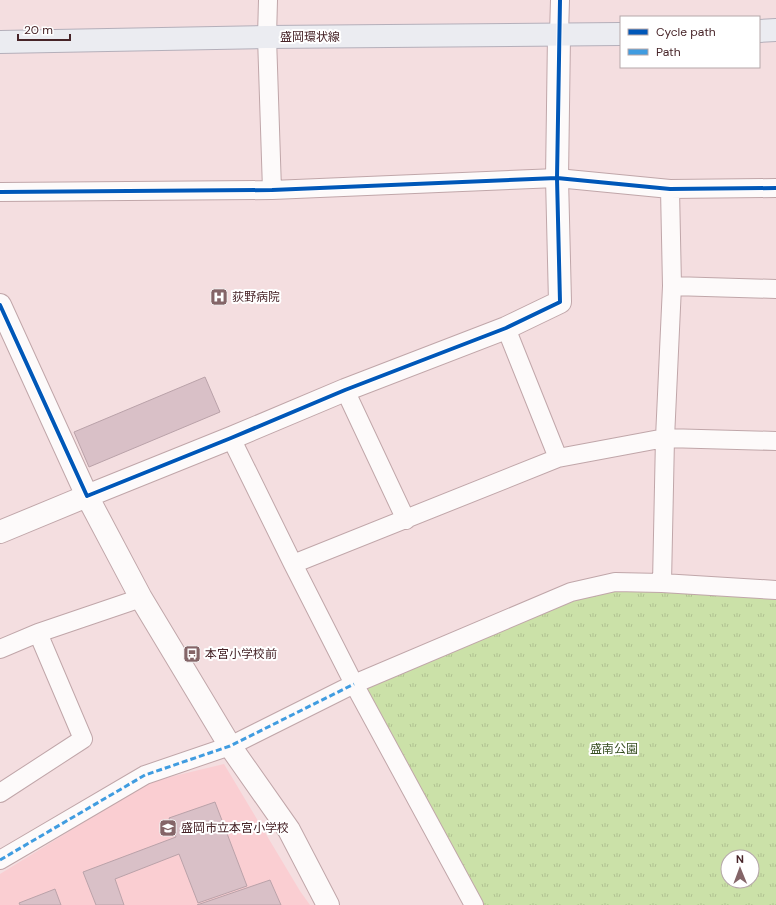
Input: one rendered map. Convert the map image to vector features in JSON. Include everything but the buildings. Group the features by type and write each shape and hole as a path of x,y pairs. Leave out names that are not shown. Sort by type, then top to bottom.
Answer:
{"main road":[{"path":"760,30 776,30"},
{"name":"盛岡環状線","path":"0,42 267,37 620,34"}],"street":[{"path":"268,0 267,37 272,190"},
{"path":"0,532 345,390 506,328 560,302 557,178 560,0"},
{"path":"0,192 272,190 557,178 670,189 776,188"},
{"path":"662,583 665,438 672,286 670,189"},
{"path":"672,286 776,289"},
{"path":"0,305 87,496 141,598 230,746 289,830 328,905"},
{"path":"506,328 558,458"},
{"path":"345,390 406,520"},
{"path":"231,438 354,684 474,905"},
{"path":"293,564 558,458 665,438 776,441"},
{"path":"0,860 145,775 230,746 354,684 571,592 615,582 662,583 776,590"},
{"path":"0,649 38,633 141,598"},
{"path":"0,793 82,739 38,633"}],"shaded area":[{"name":"盛岡市立本宮小学校","path":"224,764 300,891 310,905 0,905 0,874 149,782"}],"green space":[{"name":"盛南公園","path":"617,588 776,597 776,905 480,905 364,683 573,597"}],"marked path":[{"path":"0,860 145,775 230,746 354,684"}],"cycle path":[{"path":"0,305 87,496 345,390 506,328 560,302 557,178 560,0"},
{"path":"0,192 272,190 557,178 670,189 776,188"}],"place":[{"name":"荻野病院","path":"219,297"},
{"name":"本宮小学校前","path":"192,654"},
{"name":"盛岡市立本宮小学校","path":"168,828"}]}
